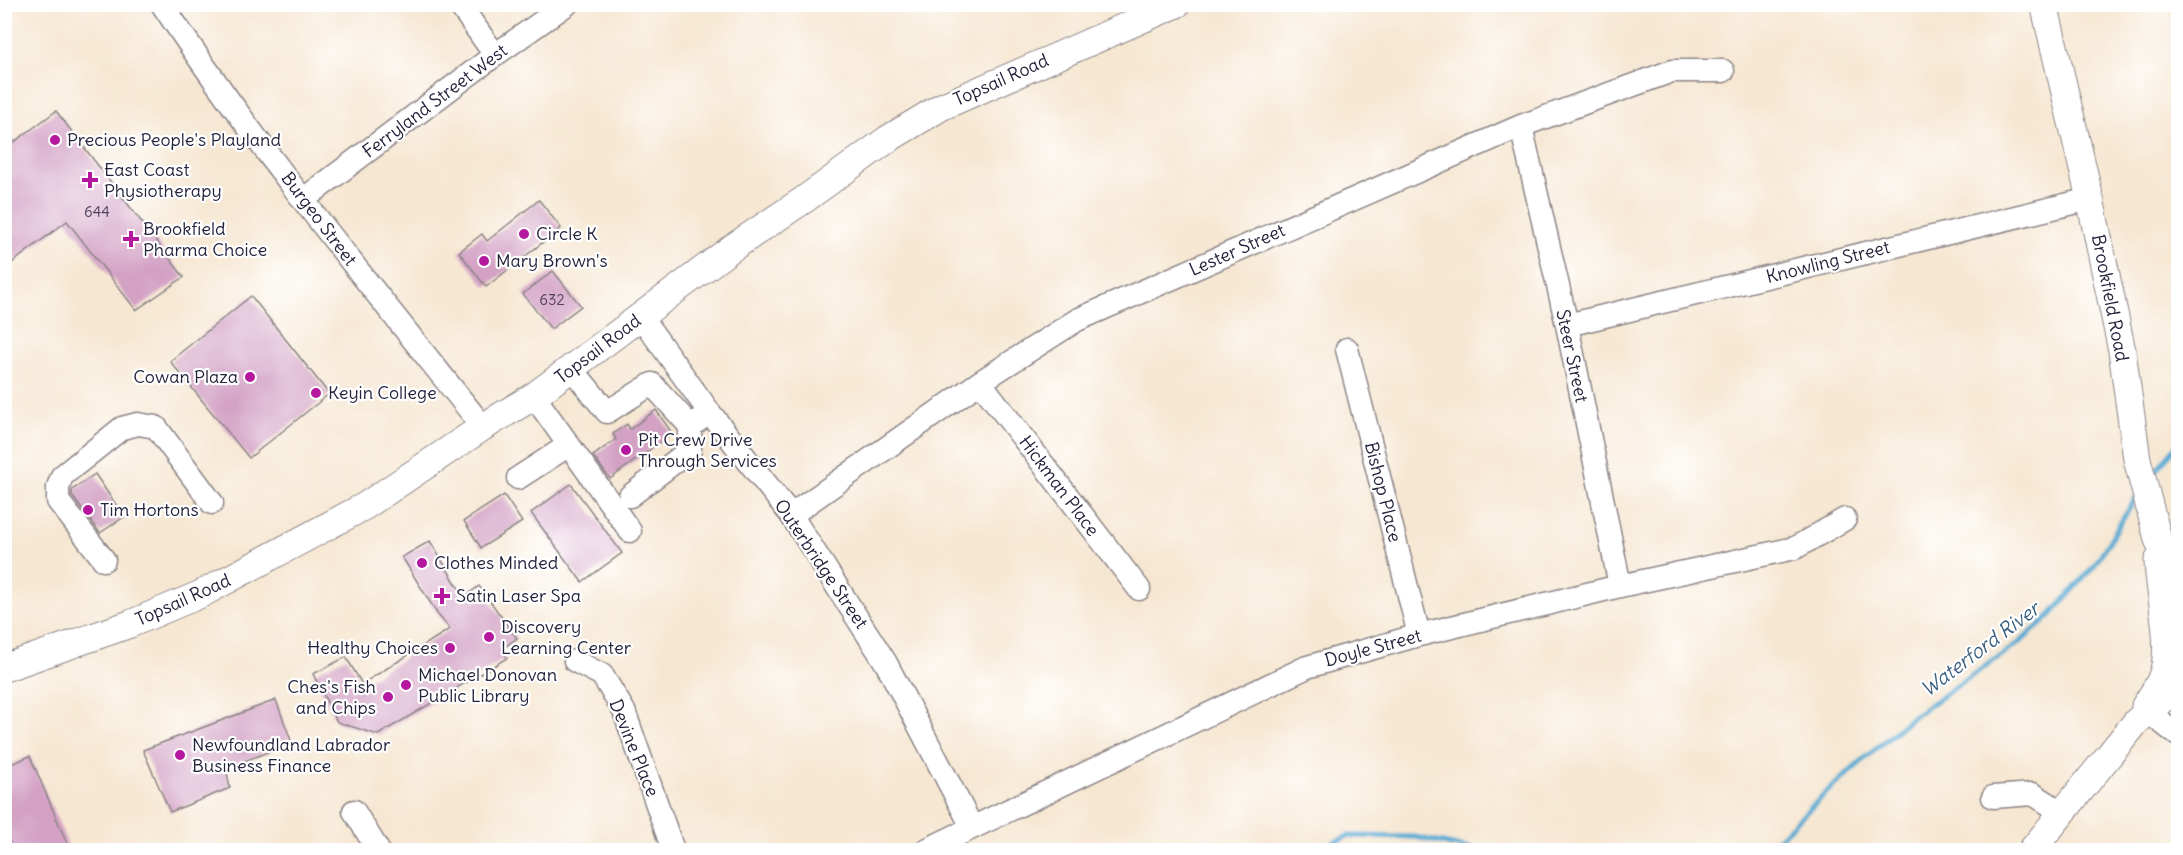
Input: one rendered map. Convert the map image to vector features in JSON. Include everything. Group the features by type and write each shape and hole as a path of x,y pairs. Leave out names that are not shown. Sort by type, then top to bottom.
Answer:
{"main road":[{"name":"Topsail Road","path":"4,668 130,624 201,594 365,506 483,427 534,396 732,248 888,139 941,107 1177,4"},
{"name":"Brookfield Road","path":"2044,4 2090,199 2122,351 2137,459 2158,539 2178,590"},
{"path":"2158,539 2178,564"},
{"path":"2142,716 2163,676 2166,664 2158,539"},
{"path":"2032,850 2142,716 2178,686"}],"street":[{"name":"Burgeo Street","path":"162,4 209,75 303,199 483,427"},
{"path":"459,4 495,55"},
{"name":"Ferryland Street West","path":"303,199 567,4"},
{"name":"Lester Street","path":"791,514 980,382 1077,320 1521,126 1672,71 1723,71"},
{"name":"Steer Street","path":"1521,126 1567,325 1620,586"},
{"name":"Knowling Street","path":"1567,325 2090,199"},
{"name":"Outerbridge Street","path":"641,317 710,413 791,514 886,663 972,827"},
{"name":"Bishop Place","path":"1347,349 1419,635"},
{"path":"572,369 607,412 652,384 690,426 690,450 630,496"},
{"name":"Hickman Place","path":"980,382 1139,589"},
{"path":"534,396 630,531"},
{"path":"690,426 710,413"},
{"path":"104,560 58,501 58,486 62,476 122,428 138,424 156,427 212,503"},
{"path":"518,478 569,445"},
{"name":"Doyle Street","path":"926,850 1306,667 1419,635 1620,586 1795,548 1845,519"},
{"name":"Devine Place","path":"575,661 602,675 624,711 673,850"},
{"path":"2142,716 2178,735"},
{"path":"1994,797 2033,794 2063,813"},
{"path":"354,811 378,850"}],"building":[{"path":"56,111 184,277 136,310 67,221 4,269 5,149"},
{"name":"Circle K","path":"539,200 561,228 486,287 459,252 482,234 487,241"},
{"path":"553,271 581,306 551,329 523,294"},
{"name":"Cowan Plaza","path":"251,296 329,394 249,458 170,361"},
{"name":"Pit Crew Drive Through Services","path":"656,410 672,433 610,479 593,456 616,439 613,434 627,424 630,429"},
{"path":"95,474 124,517 100,533 72,496 72,490"},
{"path":"571,484 622,553 582,582 531,513"},
{"path":"504,495 522,522 481,548 464,521"},
{"path":"430,541 464,597 479,586 517,638 502,649 507,658 378,735 337,722 313,674 346,657 362,684 450,629 438,615 402,557"},
{"path":"276,700 292,743 226,768 230,788 170,812 143,750"},
{"path":"30,756 70,850 13,850 4,830 4,767"}],"waterway":[{"name":"Waterford River","path":"2151,476 2178,444"},
{"name":"Waterford River","path":"1767,850 1829,790 1912,717 2019,643 2050,616 2094,566 2137,496"},
{"name":"Waterford River","path":"1315,850 1348,836 1415,837 1475,850"}],"place":[{"name":"Precious People's Playland","path":"55,140"},
{"name":"East Coast Physiotherapy","path":"90,180"},
{"name":"Circle K","path":"524,234"},
{"name":"Brookfield Pharma Choice","path":"131,239"},
{"name":"Mary Brown's","path":"484,261"},
{"name":"Cowan Plaza","path":"250,377"},
{"name":"Keyin College","path":"316,393"},
{"name":"Pit Crew Drive Through Services","path":"626,450"},
{"name":"Tim Hortons","path":"88,510"},
{"name":"Clothes Minded","path":"422,563"},
{"name":"Satin Laser Spa","path":"442,596"},
{"name":"Discovery Learning Center","path":"489,637"},
{"name":"Healthy Choices","path":"450,648"},
{"name":"Michael Donovan Public Library","path":"406,685"},
{"name":"Ches's Fish and Chips","path":"388,697"},
{"name":"Newfoundland Labrador Business Finance","path":"180,755"}]}
